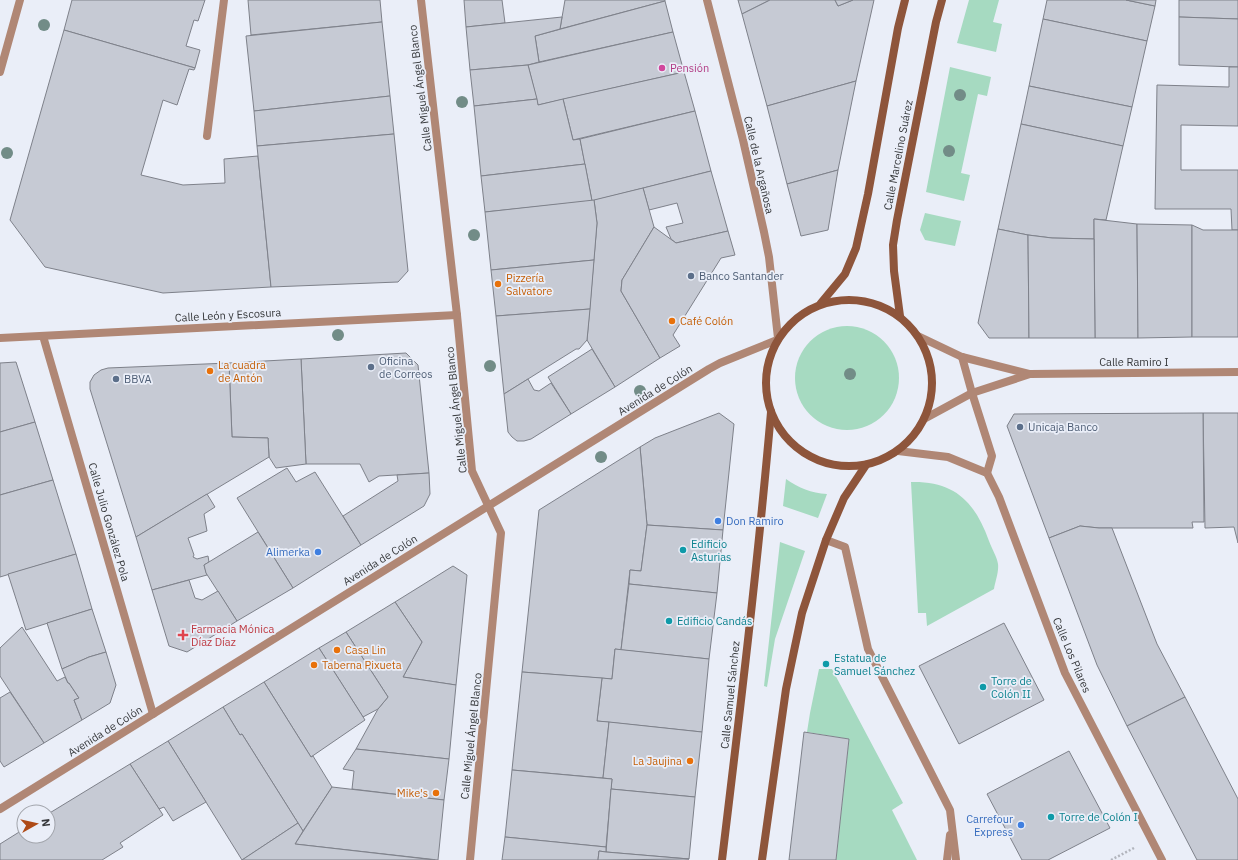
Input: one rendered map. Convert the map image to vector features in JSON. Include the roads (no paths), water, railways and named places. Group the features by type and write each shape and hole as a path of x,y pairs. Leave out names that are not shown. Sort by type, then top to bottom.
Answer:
{"main road":[{"name":"Calle Marcelino Suárez","path":"821,303 845,274 856,248 868,194 898,28 905,0"},
{"name":"Calle Marcelino Suárez","path":"900,316 894,270 893,245 936,22 942,0"},
{"path":"848,299 876,303 900,316 918,336 930,363 932,392 924,419 913,437 898,451 866,465 836,466 808,456 786,438 771,412 765,388 768,364 777,339 796,317 821,303 848,299"},
{"name":"Calle Samuel Sánchez","path":"722,860 771,412"},
{"path":"762,860 786,689 802,614 826,540 844,498 866,465"}],"street":[{"path":"0,72 20,0"},
{"path":"207,136 224,0"},
{"name":"Calle Miguel Ángel Blanco","path":"421,0 457,315 472,471 502,533 470,860"},
{"name":"Calle de la Argañosa","path":"707,0 743,140 764,232 769,257 777,339"},
{"name":"Calle León y Escosura","path":"0,338 457,315"},
{"name":"Calle Julio González Pola","path":"43,336 153,714"},
{"name":"Calle Ramiro I","path":"918,336 962,356 1030,374 1238,372"},
{"name":"Avenida de Colón","path":"0,809 709,369 777,339"},
{"path":"898,451 948,457 987,473 992,456 962,356"},
{"name":"Calle Ramiro I","path":"924,419 972,393 1030,374"},
{"name":"Calle Los Pilares","path":"987,473 999,497 1065,674 1162,860"},
{"path":"826,540 845,547 868,649 950,810 956,860"},
{"path":"947,860 952,822"}],"place":[{"name":"Pensión","path":"662,68"},
{"name":"Banco Santander","path":"691,276"},
{"name":"Pizzería Salvatore","path":"498,284"},
{"name":"Café Colón","path":"672,321"},
{"name":"Oficina de Correos","path":"371,367"},
{"name":"La cuadra de Antón","path":"210,371"},
{"name":"BBVA","path":"116,379"},
{"name":"Unicaja Banco","path":"1020,427"},
{"name":"Don Ramiro","path":"718,521"},
{"name":"Edificio Asturias","path":"683,550"},
{"name":"Alimerka","path":"318,552"},
{"name":"Edificio Candás","path":"669,621"},
{"name":"Farmacia Mónica Díaz Díaz","path":"183,635"},
{"name":"Casa Lin","path":"337,650"},
{"name":"Estatua de Samuel Sánchez","path":"826,664"},
{"name":"Taberna Pixueta","path":"314,665"},
{"name":"Torre de Colón II","path":"983,687"},
{"name":"La Jaujina","path":"690,761"},
{"name":"Mike's","path":"436,793"},
{"name":"Torre de Colón I","path":"1051,817"},
{"name":"Carrefour Express","path":"1021,825"}]}
